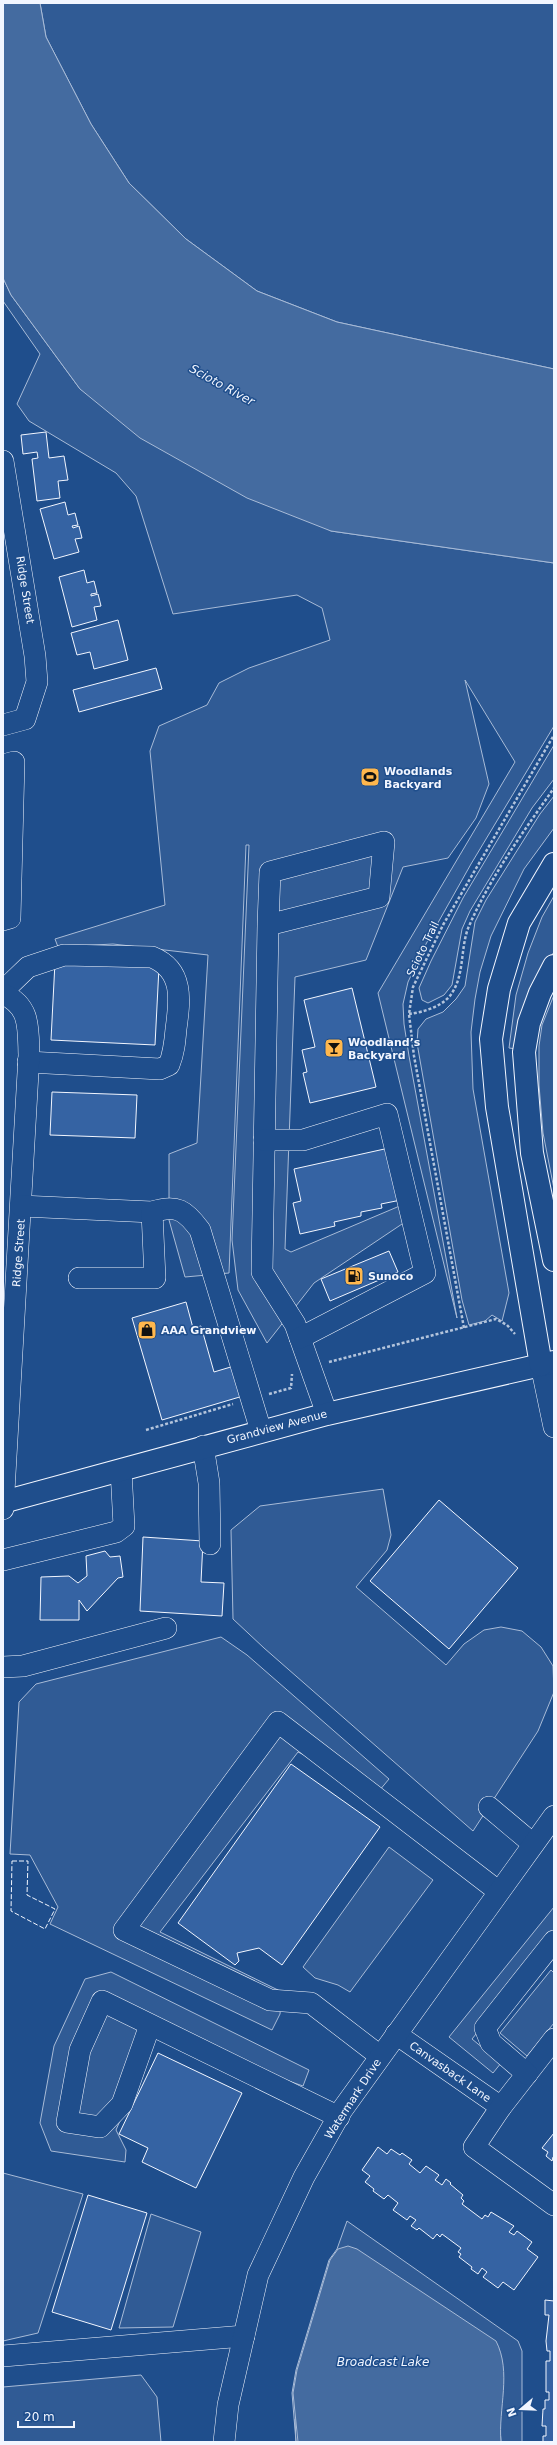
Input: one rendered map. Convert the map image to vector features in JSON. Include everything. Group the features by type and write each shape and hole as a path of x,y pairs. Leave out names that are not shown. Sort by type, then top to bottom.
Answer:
{"main road":[{"path":"547,1364 497,1107 492,1039 499,989 519,923 554,864"},
{"path":"554,966 540,993 530,1023 524,1052 532,1153 554,1260"},
{"name":"Grandview Avenue","path":"3,1504 203,1446 327,1414 547,1364"}],"street":[{"name":"Ridge Street","path":"3,461 35,656 37,682 26,719 3,725"},
{"path":"3,765 14,762 10,918 3,920"},
{"path":"268,925 379,897 384,842 270,872 268,925 262,1272 295,1324 327,1414"},
{"path":"7,995 28,967 64,955 152,957 164,962 175,979 180,996 173,1055 169,1065 160,1069 28,1062"},
{"name":"Ridge Street","path":"3,1504 8,1354 21,1206 28,1062 28,1026 24,1012 7,995"},
{"path":"264,1140 303,1140 387,1114 425,1274 300,1338"},
{"path":"21,1206 152,1212 162,1209 177,1209 188,1214 200,1230 261,1432"},
{"path":"79,1278 155,1278 152,1212"},
{"path":"547,1364 554,1427"},
{"path":"203,1446 209,1483 210,1544"},
{"path":"3,1560 116,1532 124,1526 121,1470"},
{"path":"3,1667 23,1666 166,1628"},
{"path":"380,2056 311,2003 270,2000 124,1930 278,1722 498,1891"},
{"path":"489,1807 533,1844"},
{"name":"Watermark Drive","path":"224,2442 228,2405 258,2275 276,2233 304,2177 339,2117 380,2056 498,1891 554,1816"},
{"path":"527,2074 491,2043 484,2028 554,1941"},
{"path":"150,2025 122,2104 100,2127 67,2122 80,2050 102,2001 339,2117"},
{"name":"Canvasback Lane","path":"396,2034 501,2107 474,2147 554,2205"},
{"path":"501,2107 554,2039"},
{"path":"3,2356 244,2336"}],"path":[{"name":"Scioto Trail","path":"464,1328 414,1056 409,1014 412,987 443,925 554,735"},
{"path":"409,1014 437,1006 452,994 460,974 468,928 481,900 519,837 554,788"}],"shaded area":[{"path":"40,3 554,3 554,369 337,322 257,291 186,239 129,183 91,124 46,37"},
{"path":"3,278 11,295 80,389 331,531 554,563 554,726 471,864 426,944 408,982 403,1004 404,1024 409,1056 457,1318 378,993 515,762 465,680 489,784 476,818 448,858 403,867 366,960 295,977 285,1249 291,1252 402,1205 405,1222 314,1283 267,1343 238,1290 232,1240 249,845 246,845 229,1273 185,1277 169,1220 169,1154 197,1143 208,955 113,944 58,947 55,939 165,905 150,751 159,726 207,705 219,683 249,668 330,640 322,608 297,595 173,614 136,496 116,473 29,421 17,404 40,354 3,301"},
{"path":"554,745 554,779 532,808 470,911 462,929 452,985 444,995 428,1003 422,1000 419,988 463,898"},
{"path":"554,796 554,828 524,869 491,936 480,972 475,999 471,1032 473,1089 509,1293 502,1321 492,1315 485,1321 469,1325 462,1300 417,1043 418,1029 426,1019 443,1012 456,999 465,986 475,922 486,900 540,814"},
{"path":"554,896 554,952 544,965 517,1049 509,1048 516,995 528,953 542,917"},
{"path":"554,995 554,1189 543,1133 539,1085 539,1046 542,1025"},
{"path":"383,1489 391,1535 387,1550 356,1587 446,1665 464,1644 484,1630 501,1627 522,1631 541,1647 553,1666 554,1692 538,1731 473,1831 264,1648 233,1619 231,1530 260,1506"},
{"path":"221,1637 247,1655 389,1779 379,1791 298,1752 160,1932 282,1992 280,2014 272,2030 50,1924 58,1907 30,1855 10,1854 19,1702 36,1684"},
{"path":"389,1847 433,1880 350,1992 338,1985 315,1978 303,1967"},
{"path":"554,1907 554,1938 472,2039 501,2063 493,2073 449,2037"},
{"path":"551,1970 554,1973 554,2023 527,2056 500,2033"},
{"path":"111,1972 309,2070 303,2086 157,2035 116,2130 126,2150 125,2162 51,2151 40,2123 54,2046 85,1979"},
{"path":"3,2173 83,2194 38,2333 3,2341"},
{"path":"151,2214 201,2232 173,2327 119,2328"},
{"name":"Broadcast Lake","path":"347,2221 518,2341 522,2351 522,2442 501,2442 500,2427 295,2419 296,2442 292,2393 296,2370 329,2260 337,2249"},
{"path":"141,2375 157,2397 161,2442 3,2442 3,2387"}],"water":[{"name":"Scioto River","path":"3,3 40,3 46,37 91,124 129,183 186,239 257,291 337,322 554,369 554,563 331,531 247,498 140,438 80,389 11,295 3,278"},
{"name":"Broadcast Lake","path":"348,2246 357,2249 496,2341 501,2353 504,2378 501,2442 298,2442 293,2393 297,2370 330,2260 338,2249"}],"building":[{"path":"46,432 49,458 64,456 68,480 58,481 60,498 37,501 32,459 38,458 37,452 23,454 21,435"},
{"path":"65,502 68,515 75,513 78,525 72,526 73,528 79,526 82,538 75,539 79,552 54,559 40,509"},
{"path":"84,570 87,583 94,581 97,593 91,594 91,596 98,594 101,606 94,607 97,620 72,627 59,577"},
{"path":"118,620 128,660 94,669 90,652 77,655 71,633"},
{"path":"156,668 162,689 79,712 73,690"},
{"path":"55,962 159,967 155,1045 51,1040"},
{"path":"352,988 376,1087 310,1103 303,1073 307,1072 302,1050 315,1047 304,1000"},
{"path":"52,1092 137,1095 135,1138 50,1135"},
{"path":"389,1148 401,1200 381,1204 382,1208 361,1212 361,1216 334,1222 335,1226 300,1234 293,1203 301,1201 294,1169"},
{"path":"389,1251 398,1272 330,1301 321,1279"},
{"path":"186,1302 193,1328 201,1326 214,1372 234,1366 243,1396 162,1420 132,1318"},
{"path":"439,1500 518,1568 449,1649 370,1581"},
{"path":"143,1537 203,1541 201,1582 224,1583 222,1616 140,1611"},
{"path":"105,1551 110,1557 120,1556 123,1577 118,1578 87,1611 79,1600 79,1620 40,1620 41,1577 69,1576 78,1583 87,1576 86,1556"},
{"path":"291,1764 380,1827 282,1965 259,1948 237,1953 239,1961 235,1965 178,1923"},
{"path":"158,2053 242,2093 196,2188 142,2162 148,2148 119,2134"},
{"path":"554,2133 554,2158 553,2157 552,2161 546,2156 548,2152 542,2148"},
{"path":"378,2147 387,2154 391,2149 400,2155 402,2153 412,2160 409,2164 420,2173 426,2166 439,2175 435,2180 442,2185 446,2179 451,2183 450,2184 463,2195 461,2198 464,2201 462,2204 482,2219 485,2215 488,2217 491,2212 514,2226 509,2232 514,2235 517,2231 532,2242 527,2249 538,2257 514,2290 503,2282 498,2288 483,2277 487,2272 482,2268 478,2274 471,2269 472,2267 459,2257 461,2254 458,2252 461,2248 442,2234 440,2237 437,2234 433,2239 419,2228 417,2230 411,2226 416,2220 410,2216 407,2220 393,2210 398,2203 388,2195 384,2199 373,2191 374,2189 365,2182 370,2176 362,2170"},
{"path":"88,2195 147,2213 111,2330 52,2312"},
{"path":"545,2300 554,2301 554,2442 543,2442 543,2436 546,2436 546,2426 542,2426 543,2409 545,2409 545,2400 549,2400 549,2392 546,2392 546,2361 550,2361 550,2351 547,2351 546,2341 549,2315 545,2315"}],"fence":[{"path":"12,1861 28,1861 27,1895 55,1909 45,1929 11,1911 12,1861"}],"place":[{"name":"Woodlands Backyard","path":"370,777"},
{"name":"Woodland’s Backyard","path":"334,1048"},
{"name":"Sunoco","path":"354,1276"},
{"name":"AAA Grandview","path":"147,1330"}]}
